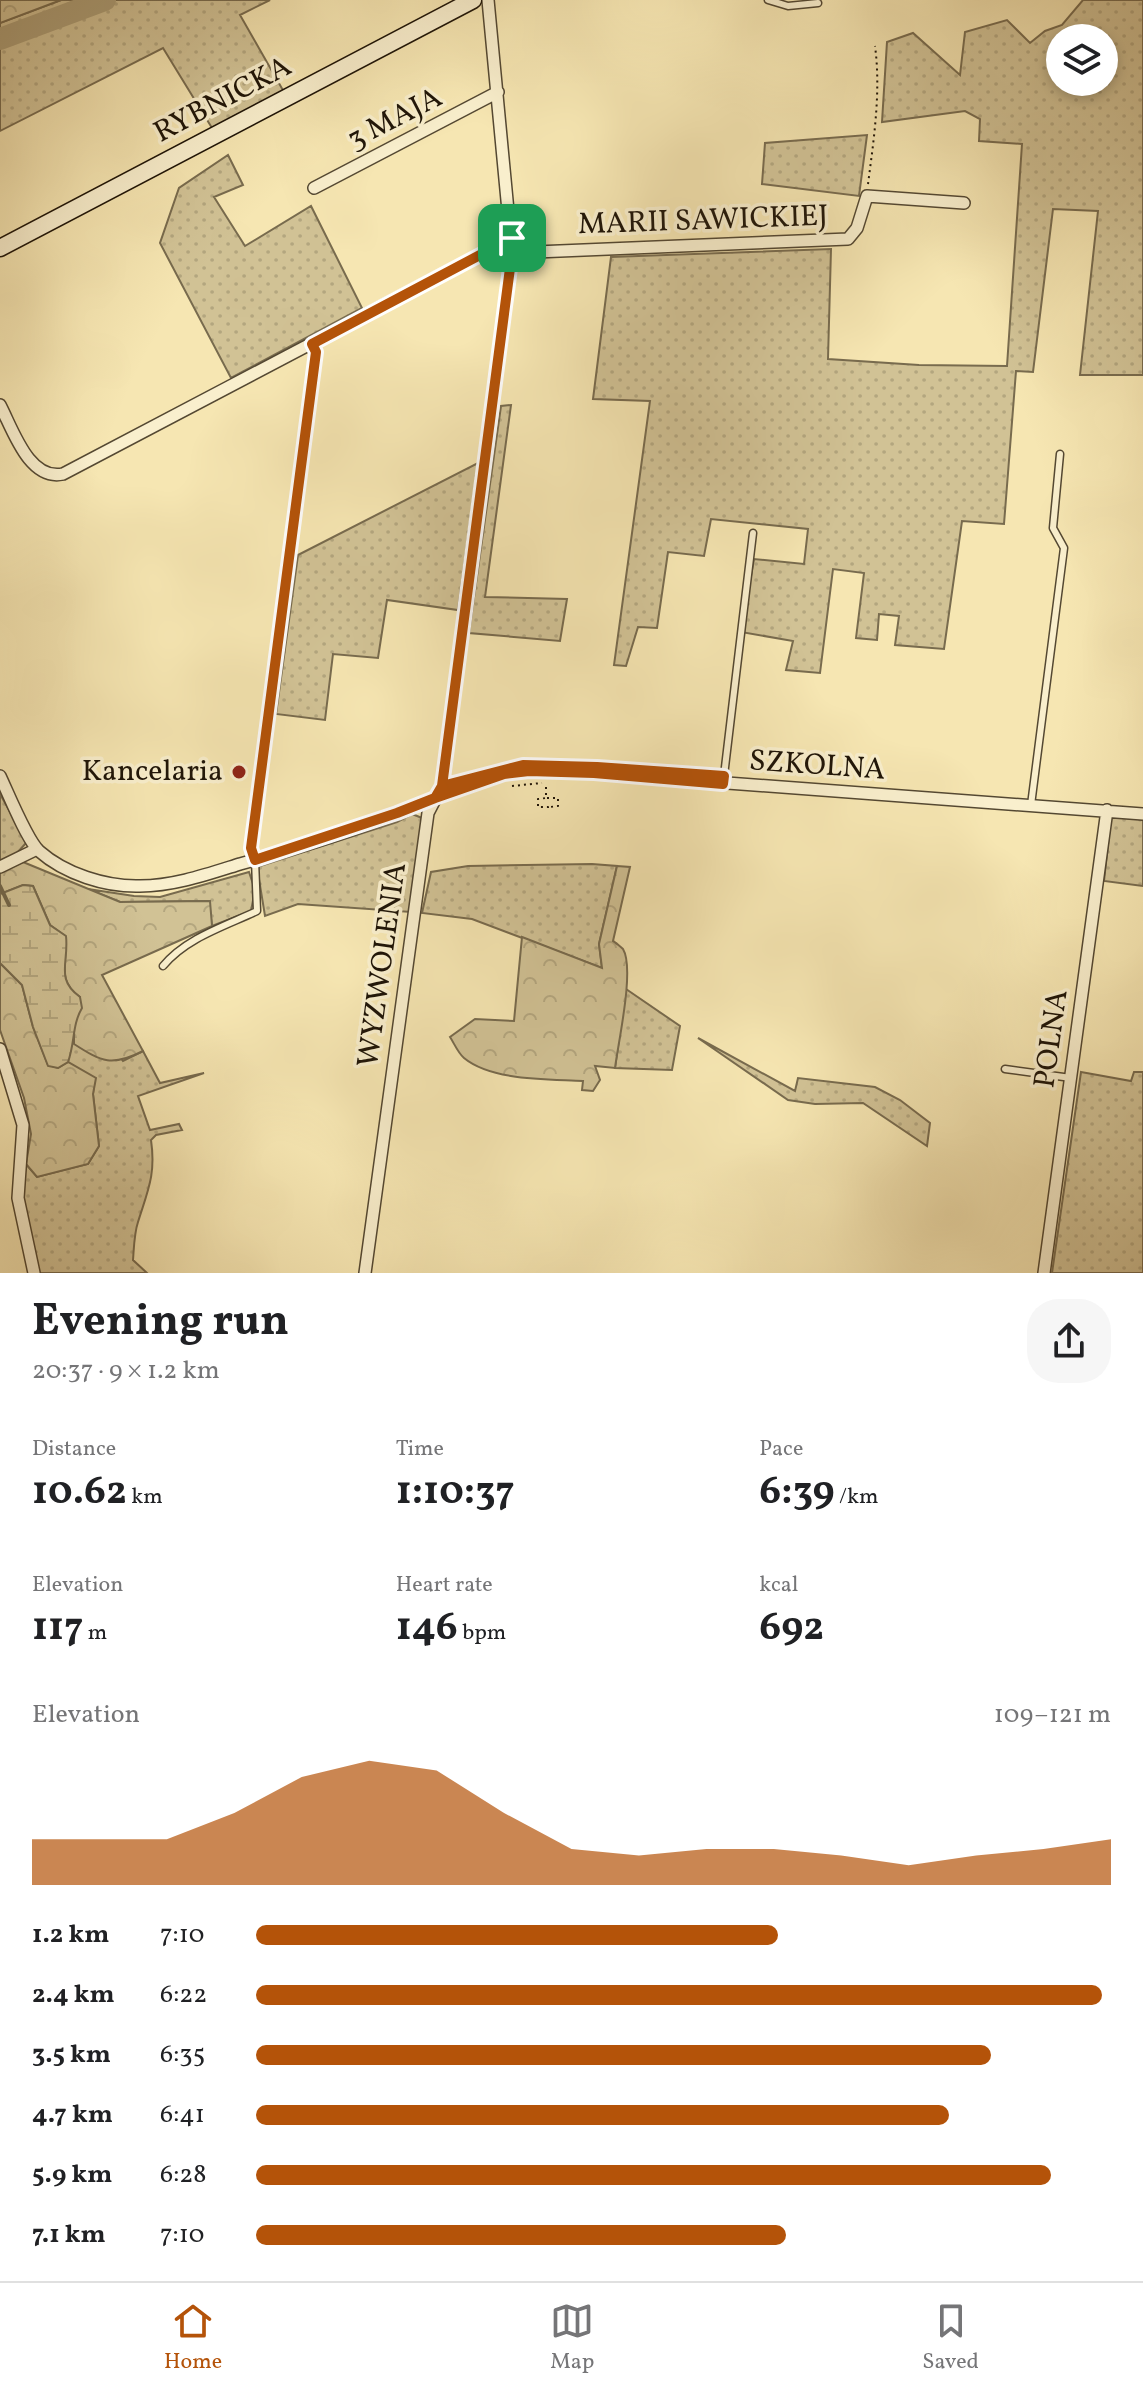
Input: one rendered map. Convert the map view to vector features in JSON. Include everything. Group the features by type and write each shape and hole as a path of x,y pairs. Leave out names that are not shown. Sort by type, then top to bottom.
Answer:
{"main road":[{"name":"RYBNICKA","path":"0,248 473,0"}],"street":[{"name":"WYZWOLENIA","path":"365,1273 428,813 442,786 512,253 488,0"},
{"name":"3 MAJA","path":"314,188 498,92"},
{"name":"MARII SAWICKIEJ","path":"512,253 848,239 857,228 867,196 964,203"},
{"path":"0,405 28,457 41,471 52,476 63,474 512,238"},
{"path":"255,860 251,848 316,352 312,344"},
{"name":"SZKOLNA","path":"37,849 61,866 87,878 137,887 162,885 302,846 504,774 529,771 594,773 1143,814"},
{"path":"0,776 37,849 0,867"},
{"name":"POLNA","path":"1044,1273 1107,810"},
{"path":"0,1049 23,1125 18,1198 34,1273"}],"lane":[{"path":"768,0 788,6 818,3"},
{"path":"1031,805 1064,548 1053,528 1060,454"},
{"path":"723,784 753,533"},
{"path":"163,966 175,952 188,944 257,911 255,860"},
{"path":"1005,1069 1071,1078"}],"path":[{"path":"867,196 877,96 875,46"},
{"path":"502,786 552,782"},
{"path":"546,787 546,798"},
{"path":"546,798 558,798 558,806 538,807 538,799 546,798"}],"green space":[{"path":"0,0 61,0 0,23"},
{"path":"61,0 270,0 240,15 284,92 212,128 163,48 0,131 0,23"},
{"path":"1083,0 1143,0 1143,375 1080,375 1098,211 1053,209 1033,372 1016,371 1004,524 962,521 944,649 895,645 899,616 879,614 877,640 856,638 864,573 833,569 820,673 786,670 793,641 741,632 754,559 804,564 808,529 711,519 704,556 668,552 657,628 638,627 626,666 614,665 650,401 593,399 611,257 831,249 828,359 919,365 1007,366 1022,144 979,141 980,119 965,111 882,122 887,42 913,33 960,75 965,32 1007,20 1030,43 1045,31 1046,96 1118,96 1118,24 1063,24"},
{"path":"867,135 859,196 762,184 765,143"},
{"path":"228,155 243,185 214,197 245,246 311,206 362,308 231,378 160,243 179,188"},
{"path":"511,405 485,597 567,599 560,641 469,633 501,406"},
{"path":"478,463 458,610 387,600 378,658 333,654 325,720 276,714 298,555"},
{"path":"0,794 27,842 16,854 0,862"},
{"path":"412,814 422,818 411,912 298,904 265,916 257,867 397,822"},
{"path":"1111,817 1143,819 1143,886 1104,881"},
{"path":"23,862 120,902 210,901 212,926 102,975 143,1051 115,1061 92,1055 74,1044 74,1022 80,997 65,977 65,936 50,925 33,886 23,885 0,894 0,872"},
{"path":"468,866 617,866 599,944 602,968 472,919 422,913 431,872"},
{"path":"617,866 630,867 613,941 623,949 627,973 615,1068 595,1066 600,1080 593,1091 582,1090 583,1081 505,1075 476,1066 464,1058 450,1037 475,1019 514,1021 522,937 602,968 599,944"},
{"path":"249,872 255,890 251,911 212,926 209,901 120,902 88,889 160,897"},
{"path":"23,885 33,886 50,925 66,936 65,977 80,997 82,1008 68,1062 58,1068 48,1066 22,985 0,963 0,894"},
{"path":"0,894 123,1061 143,1051 160,1083 204,1073 138,1096 150,1130 179,1124 182,1130 156,1135 151,1140 152,1172 137,1227 133,1260 147,1273 38,1273 24,1205 26,1164 37,1177 88,1164 99,1146 93,1094 95,1078 58,1068 41,1051 22,985 0,963"},
{"path":"0,963 22,985 33,1027 48,1065 58,1068 68,1062 96,1078 93,1094 99,1146 88,1164 37,1177 26,1164 31,1134 24,1098 0,1030"},
{"path":"626,989 680,1026 672,1070 615,1068"},
{"path":"698,1038 795,1091 798,1078 875,1087 900,1100 930,1123 927,1146 863,1103 815,1104 788,1100"},
{"path":"1081,1072 1131,1081 1134,1072 1143,1072 1143,1273 1052,1273"}],"waterway":[{"path":"0,39 105,0"},
{"path":"0,886 9,905"}],"place":[{"name":"Kancelaria","path":"239,772"}],"route":[{"path":"512,238 312,344 316,352 251,848 255,860 435,798 442,786 523,765 724,776 723,784 529,771 504,774 435,798 442,786 512,238"}]}
